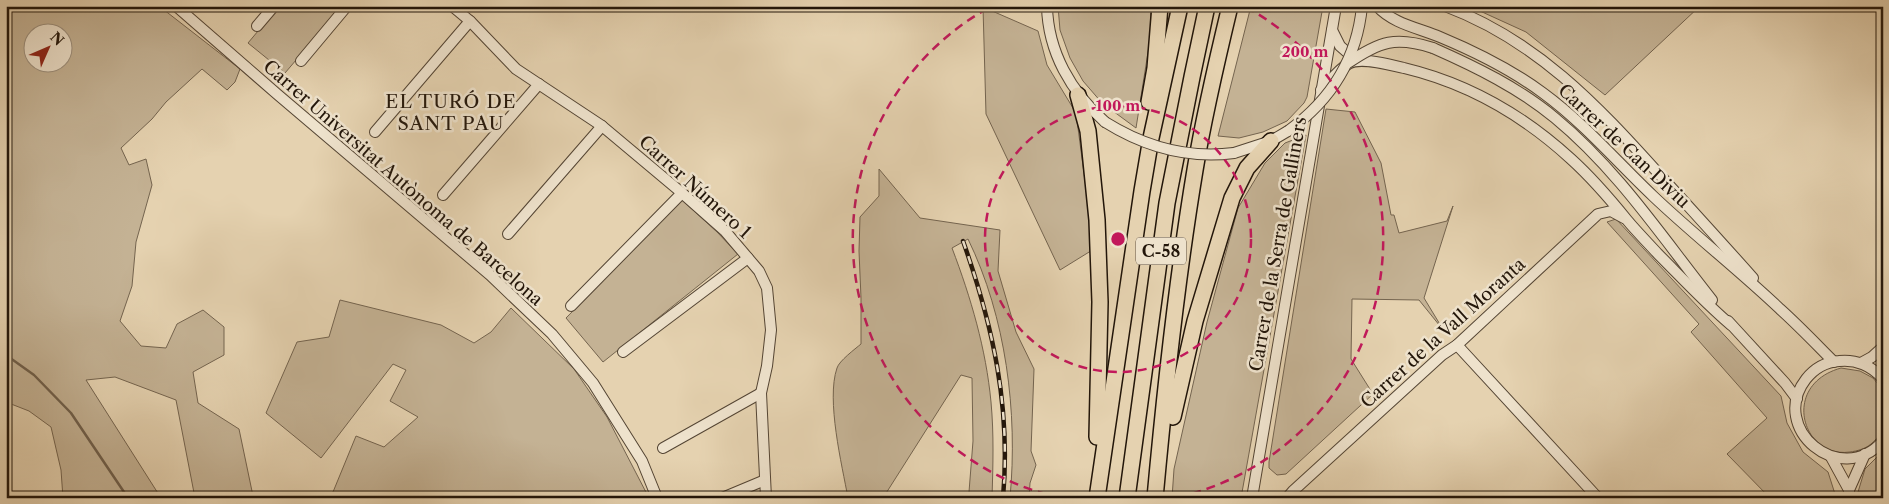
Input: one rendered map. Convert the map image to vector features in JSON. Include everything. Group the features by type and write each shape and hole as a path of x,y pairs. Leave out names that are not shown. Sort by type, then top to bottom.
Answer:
{"highway":[{"path":"1151,138 1149,104 1155,68 1160,6"},
{"name":"C-58","path":"1097,493 1151,138 1180,6"},
{"name":"C-58","path":"1127,498 1167,203 1207,6"},
{"path":"1156,492 1171,338 1195,170 1203,125 1230,6"},
{"path":"1078,95 1088,131 1097,220 1100,302 1097,493"},
{"path":"1156,492 1166,455 1186,352 1232,198 1247,168 1271,140"}],"street":[{"name":"Carrer Universitat Autònoma de Barcelona","path":"176,6 490,275 552,334 593,383 642,460 657,498"},
{"path":"257,26 274,6"},
{"path":"301,61 348,6"},
{"name":"Carrer Número 1","path":"452,6 470,20 516,69 602,126 682,193 725,231 759,271 767,288 771,330 767,366 761,393 766,498"},
{"path":"1047,6 1049,28 1054,48 1065,74 1078,95 1090,109 1105,122 1121,132 1153,146 1178,153 1202,155 1252,148 1288,131 1304,119 1319,105 1352,62 1362,6"},
{"name":"Carrer de la Serra de Galliners","path":"1255,494 1336,6"},
{"name":"Carrer de Can Diviu","path":"1377,6 1387,16 1400,23 1438,36 1497,64 1565,109 1652,196 1780,309 1834,362"},
{"name":"Carrer de Can Diviu","path":"1445,6 1504,35 1552,66 1576,86 1607,117 1780,309"},
{"path":"375,132 470,20"},
{"path":"1332,30 1340,46 1352,62"},
{"name":"Carrer de Can Diviu","path":"1321,90 1348,64 1368,49 1394,41 1415,42 1433,48 1495,77 1555,118 1607,168 1638,204 1731,325"},
{"name":"Carrer de Can Diviu","path":"1352,62 1392,65 1430,75 1466,88 1529,124 1572,160 1680,276 1731,325 1785,383 1797,399"},
{"path":"443,195 539,84"},
{"path":"508,234 602,126"},
{"path":"571,306 682,193"},
{"name":"Carrer de la Vall Moranta","path":"1287,498 1442,355 1458,345 1598,214 1611,211 1628,221"},
{"path":"623,352 748,258"},
{"path":"1458,345 1598,498"},
{"path":"1861,363 1872,357 1883,347"},
{"path":"1883,379 1872,368 1861,363 1845,360 1824,365 1812,373 1803,385 1797,399 1796,415 1803,435 1817,450 1831,456 1848,458 1865,454 1883,441"},
{"path":"663,448 761,393"},
{"path":"1849,494 1865,454"},
{"path":"1831,456 1849,494"},
{"path":"722,498 765,480"}],"shaded area":[{"path":"6,6 159,6 240,69 235,82 227,90 202,69 166,102 152,119 121,148 129,165 146,159 152,185 136,242 132,286 120,321 141,346 166,348 177,324 203,310 224,327 224,355 193,372 198,403 239,429 253,496 195,498 176,400 115,377 86,380 161,498 63,498 61,470 51,427 29,411 6,402"},
{"path":"279,6 342,6 285,73 248,43"},
{"path":"1058,6 1150,6 1152,27 1136,128 1102,103 1083,81 1070,58 1060,30"},
{"path":"1251,6 1323,6 1307,97 1304,103 1287,121 1263,132 1239,138 1218,136"},
{"path":"1469,6 1700,6 1605,95 1526,32"},
{"path":"983,7 1038,31 1047,65 1076,113 1094,249 1060,270 986,114"},
{"path":"1326,109 1355,112 1381,163 1391,215 1394,215 1399,233 1447,221 1453,206 1424,298 1444,331 1419,300 1352,299 1351,359 1373,394 1286,474 1277,475 1269,468 1269,462"},
{"path":"1306,135 1241,498 1172,498 1174,469 1207,322 1238,208 1265,163 1285,143"},
{"path":"879,169 920,218 1000,230 998,271 1016,332 1034,369 1031,451 1036,465 1030,483 1029,498 1010,498 1012,432 1006,366 992,300 968,239 952,248 977,324 989,382 993,426 992,498 966,498 969,492 973,441 972,378 961,375 883,498 848,498 836,433 833,397 834,381 838,365 861,344 860,217 879,196"},
{"path":"682,200 738,254 603,362 566,318"},
{"path":"1616,219 1781,396 1787,423 1803,452 1828,472 1835,494 1834,498 1770,498 1727,454 1767,418 1691,332 1699,324 1607,222"},
{"path":"340,300 441,325 474,343 491,332 511,308 574,369 607,417 649,498 322,498 333,492 356,436 384,447 418,417 390,401 406,370 393,364 321,458 266,413 297,342 329,337"},
{"path":"1841,368 1860,371 1873,378 1883,390 1882,433 1866,447 1850,452 1833,451 1820,444 1810,433 1805,419 1804,404 1810,389 1822,377"},
{"path":"1883,451 1883,498 1880,498 1881,493 1858,492 1865,469"}],"waterway":[{"path":"6,355 34,375 71,413 128,498"}],"railway":[{"path":"963,241 974,273 991,336 1002,399 1005,464 1003,498"}],"district":[{"name":"EL TURÓ DE SANT PAU","path":"451,112"}]}
